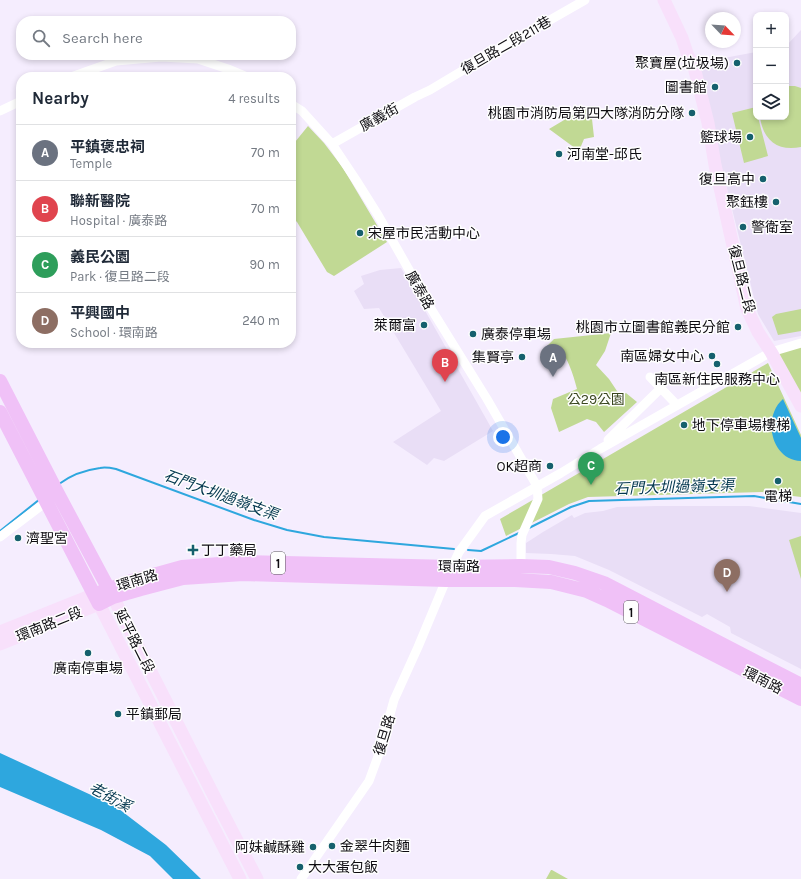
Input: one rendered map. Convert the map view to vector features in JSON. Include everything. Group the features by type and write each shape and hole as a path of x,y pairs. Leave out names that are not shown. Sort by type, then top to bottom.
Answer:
{"main road":[{"name":"復旦路二段","path":"664,0 682,38 688,56 693,63 708,123 715,165 747,309 758,332 801,406"},
{"name":"延平路二段","path":"0,382 257,879"},
{"name":"延平路二段","path":"0,412 240,879"},
{"name":"環南路","path":"97,599 128,582 182,567 236,563 266,562 452,567 549,567 575,572 604,583 801,699"},
{"path":"446,580 452,567"},
{"name":"環南路","path":"110,593 141,589 182,578 244,574 552,582 587,591 801,685"},
{"name":"環南路二段","path":"0,632 97,599"},
{"name":"環南路二段","path":"0,644 97,599"}],"street":[{"name":"復旦路二段211巷","path":"428,91 585,0"},
{"path":"85,72 116,61 127,60"},
{"path":"201,60 235,72"},
{"name":"廣義街","path":"332,144 428,91"},
{"path":"0,111 16,103"},
{"name":"廣泰路","path":"296,107 302,111 332,144 378,215 430,307 487,399 537,486"},
{"path":"452,567 459,552 485,516 600,448 771,352 801,343"},
{"path":"650,377 678,404"},
{"path":"600,448 661,388"},
{"path":"521,566 522,535 538,499 537,486"},
{"path":"0,537 58,494"},
{"name":"復旦路","path":"301,879 369,781 380,751 394,700 446,580"}],"shaded area":[{"name":"復旦高中","path":"801,30 801,336 774,341 758,314 695,59 724,58 753,53 753,120 789,120 789,43"},
{"path":"401,268 493,431 444,461 434,458 427,465 393,442 441,411 379,308 364,309 354,291 364,284 361,276 380,270"},
{"path":"749,506 801,513 801,669 731,633 730,627 707,614 702,617 609,570 575,556 526,553 526,543 572,515 574,518 585,513 603,511 617,507"}],"green space":[{"path":"789,86 801,88 801,147 785,148 779,146 768,138 761,120 789,120"},
{"path":"586,107 591,110 594,137 584,139 579,151 549,129"},
{"name":"籃球場","path":"753,108 753,120 759,120 768,156 744,163 732,113"},
{"path":"308,126 324,143 343,168 387,242 334,276 327,272 296,221 296,141"},
{"path":"801,309 801,331 778,335 772,317 776,314"},
{"name":"公29公園","path":"611,333 605,351 596,365 609,379 621,396 626,393 637,402 604,432 596,422 587,419 559,432 551,408 553,399 577,389 570,367 559,346 543,350 554,339"},
{"path":"801,345 801,399 776,354"},
{"path":"768,363 801,435 801,497 762,492 588,497 569,504 506,536 500,519"},
{"path":"801,536 801,579 789,540"},
{"path":"552,870 568,879 546,879"}],"water":[{"path":"783,399 801,438 801,461 791,459 783,453 777,446 773,436 773,416"},
{"path":"0,753 115,806 166,845 201,879 173,879 150,856 101,830 0,787"}],"waterway":[{"name":"石門大圳過嶺支渠","path":"59,484 68,478 84,472 94,469 112,468 254,520 287,530 324,537 454,549"},
{"name":"石門大圳過嶺支渠","path":"529,528 571,507 589,501 754,496 801,504"},
{"name":"石門大圳過嶺支渠","path":"0,531 40,499"},
{"name":"石門大圳過嶺支渠","path":"468,550 481,551 519,533"}],"place":[{"name":"聚寶屋(垃圾場)","path":"737,63"},
{"name":"圖書館","path":"715,87"},
{"name":"桃園市消防局第四大隊消防分隊","path":"692,113"},
{"name":"籃球場","path":"750,137"},
{"name":"河南堂-邱氏","path":"559,154"},
{"name":"復旦高中","path":"763,179"},
{"name":"聚鈺樓","path":"776,202"},
{"name":"警衛室","path":"743,227"},
{"name":"宋屋市民活動中心","path":"360,233"},
{"name":"萊爾富","path":"424,325"},
{"name":"桃園市立圖書館義民分館","path":"738,327"},
{"name":"廣泰停車場","path":"473,334"},
{"name":"南區婦女中心","path":"712,356"},
{"name":"集賢亭","path":"522,357"},
{"name":"南區新住民服務中心","path":"717,364"},
{"name":"平鎮褒忠祠","path":"553,377"},
{"name":"聯新醫院","path":"445,382"},
{"name":"地下停車場樓梯","path":"684,425"},
{"name":"OK超商","path":"550,466"},
{"name":"電梯","path":"778,481"},
{"name":"義民公園","path":"591,485"},
{"name":"濟聖宮","path":"18,538"},
{"name":"丁丁藥局","path":"193,550"},
{"name":"平興國中","path":"727,592"},
{"name":"廣南停車場","path":"88,653"},
{"name":"平鎮郵局","path":"118,714"},
{"name":"金翠牛肉麵","path":"332,846"},
{"name":"阿妹鹹酥雞","path":"313,847"},
{"name":"大大蛋包飯","path":"300,867"}],"water label":[{"name":"老街溪","path":"110,797"}]}
